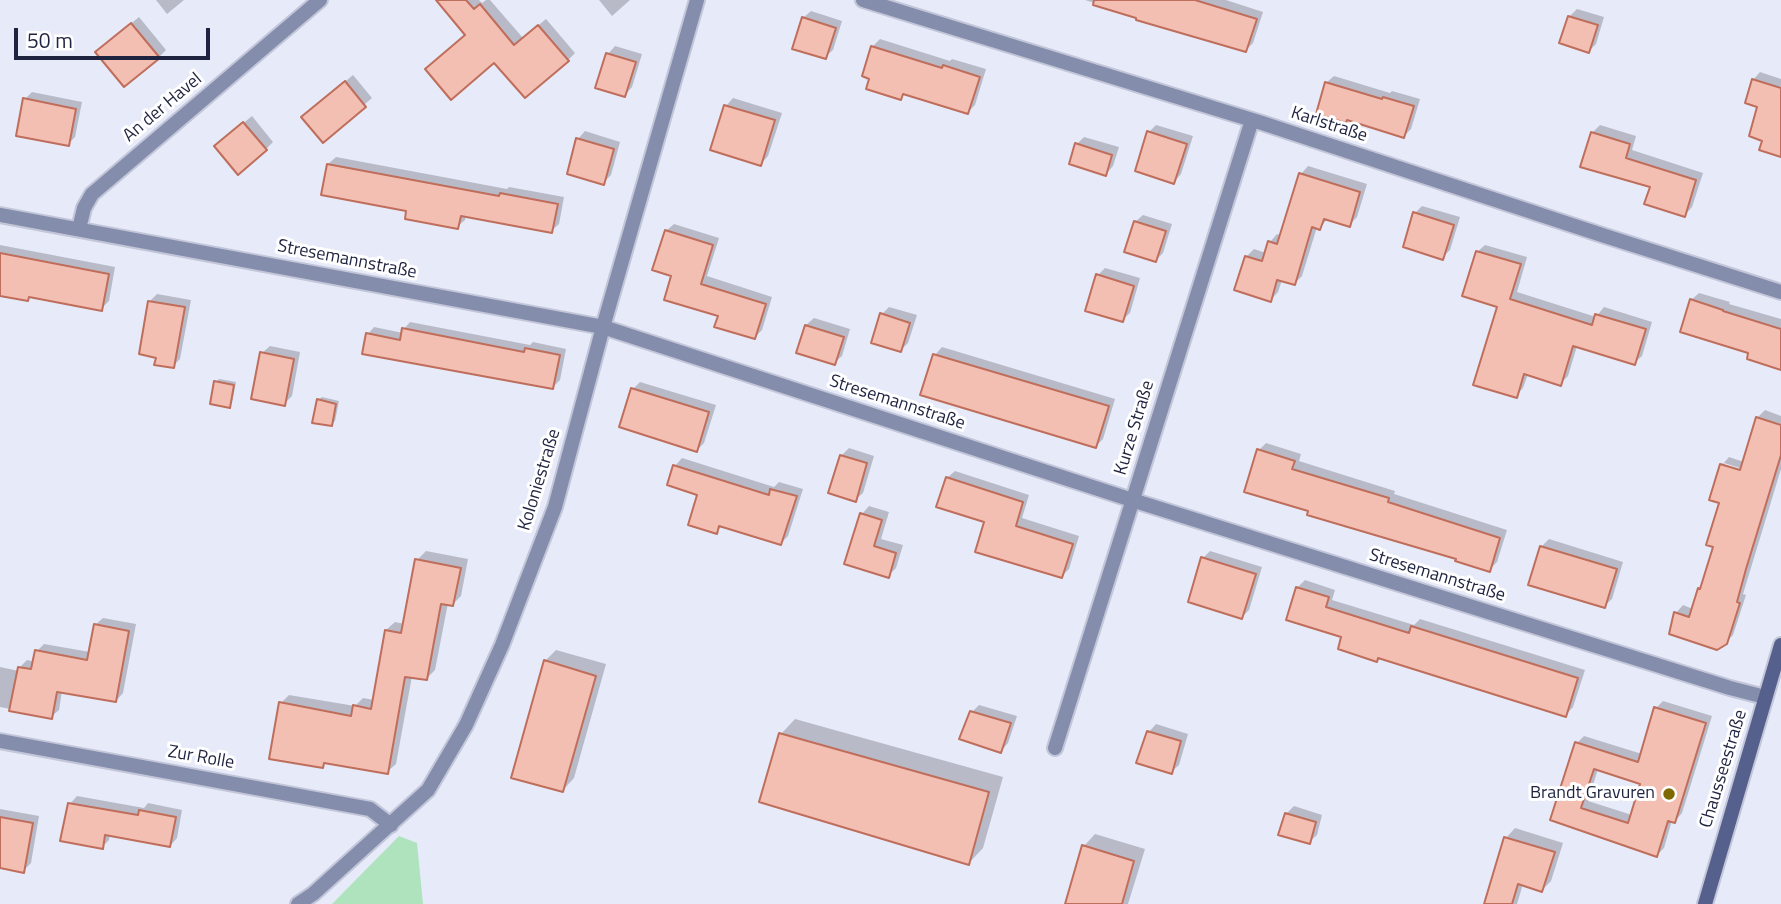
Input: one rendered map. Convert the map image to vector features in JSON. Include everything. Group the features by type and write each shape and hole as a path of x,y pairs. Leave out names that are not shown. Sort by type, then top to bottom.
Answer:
{"main road":[{"name":"Chausseestraße","path":"1705,904 1781,645"}],"street":[{"name":"An der Havel","path":"79,229 84,208 92,194 320,0"},
{"name":"Koloniestraße","path":"298,904 313,894 428,790 466,725 502,645 555,507 603,327 697,0"},
{"name":"Karlstraße","path":"863,0 1252,120 1781,292"},
{"name":"Kurze Straße","path":"1055,748 1252,120"},
{"name":"Stresemannstraße","path":"0,215 603,327 1132,500 1765,697"},
{"name":"Zur Rolle","path":"0,741 370,809 391,825"}],"green space":[{"path":"399,836 417,843 423,904 332,904"}],"building":[{"path":"436,0 466,0 474,9 480,4 514,45 538,25 569,61 525,98 494,63 451,100 425,69 465,35"},
{"path":"1094,0 1195,0 1257,19 1246,52 1136,20 1093,5"},
{"path":"1568,16 1598,25 1589,53 1559,43"},
{"path":"802,17 836,28 826,59 792,49"},
{"path":"131,23 160,58 124,87 95,52"},
{"path":"871,46 980,77 968,114 903,94 901,100 866,89 869,79 862,76"},
{"path":"606,53 636,62 625,97 595,88"},
{"path":"1752,79 1781,88 1781,157 1759,150 1762,141 1749,136 1757,107 1745,103"},
{"path":"345,81 366,107 323,143 301,117"},
{"path":"1325,82 1414,106 1404,138 1347,120 1346,123 1316,114"},
{"path":"23,98 76,109 69,146 16,136"},
{"path":"724,105 775,120 761,166 710,150"},
{"path":"243,122 267,150 238,175 214,146"},
{"path":"1147,131 1187,144 1174,184 1135,171"},
{"path":"1591,132 1630,144 1626,158 1696,180 1685,217 1644,204 1650,187 1580,167"},
{"path":"576,138 614,149 604,185 567,174"},
{"path":"1075,143 1112,155 1106,176 1069,164"},
{"path":"327,164 499,196 500,193 558,204 552,233 461,216 458,229 405,219 406,211 321,195"},
{"path":"1299,173 1360,192 1350,227 1324,219 1320,230 1312,227 1295,285 1277,280 1271,302 1234,290 1245,256 1262,261 1268,241 1277,244"},
{"path":"1413,212 1454,225 1443,260 1403,247"},
{"path":"1134,221 1166,231 1156,262 1124,252"},
{"path":"665,230 713,245 701,284 766,304 755,339 714,327 718,316 664,300 671,276 652,270"},
{"path":"1476,251 1521,264 1510,299 1592,325 1595,314 1646,329 1635,365 1573,346 1561,386 1524,374 1517,398 1473,385 1497,307 1462,296"},
{"path":"0,253 109,274 102,311 29,297 28,301 0,296"},
{"path":"1096,274 1134,286 1123,322 1085,311"},
{"path":"1690,299 1781,329 1781,370 1747,359 1748,353 1680,332"},
{"path":"148,301 185,307 174,368 154,365 156,358 139,354"},
{"path":"880,313 910,323 901,352 871,343"},
{"path":"805,325 844,337 835,365 796,353"},
{"path":"402,328 524,352 525,348 560,355 553,389 362,354 366,333 400,340"},
{"path":"260,352 294,359 285,406 251,399"},
{"path":"933,354 1109,406 1096,448 920,395"},
{"path":"214,381 234,385 230,408 210,404"},
{"path":"631,388 709,412 697,452 619,427"},
{"path":"317,399 336,404 332,426 312,423"},
{"path":"1756,417 1781,425 1781,455 1746,569 1737,602 1740,603 1727,644 1717,650 1669,634 1674,612 1689,617 1713,547 1706,545 1719,503 1709,500 1720,464 1740,470"},
{"path":"1257,449 1295,461 1292,469 1389,498 1388,502 1500,538 1490,572 1455,561 1456,559 1307,515 1308,511 1244,492"},
{"path":"840,455 867,463 856,502 828,493"},
{"path":"673,465 769,495 770,489 797,496 781,545 719,526 717,534 688,525 697,495 667,485"},
{"path":"946,477 1023,502 1016,526 1073,544 1062,578 975,552 984,522 936,507"},
{"path":"860,513 882,520 874,546 896,553 889,578 844,564"},
{"path":"1540,546 1617,569 1605,608 1528,585"},
{"path":"1201,557 1256,574 1242,619 1188,602"},
{"path":"415,559 461,568 453,606 441,604 427,680 405,677 388,774 324,763 323,768 269,759 279,702 351,716 353,705 371,709 385,630 401,633"},
{"path":"1296,587 1329,597 1326,607 1409,633 1411,626 1578,678 1566,717 1378,658 1377,662 1338,649 1341,637 1286,620"},
{"path":"94,624 129,631 116,702 57,692 52,719 9,711 18,667 31,669 35,650 87,660"},
{"path":"544,660 596,676 563,792 511,778"},
{"path":"1654,707 1706,723 1675,823 1668,821 1657,857 1550,820 1575,742 1638,762","holes":["1594,769 1640,784 1628,823 1581,808"]},
{"path":"970,711 1011,723 1001,753 959,739"},
{"path":"1147,731 1181,741 1172,774 1136,763"},
{"path":"779,733 989,792 969,865 759,802"},
{"path":"68,803 138,815 139,810 176,817 170,847 105,835 103,849 60,841"},
{"path":"1285,813 1316,822 1310,844 1278,835"},
{"path":"0,817 33,823 24,873 0,868"},
{"path":"1504,837 1555,852 1542,892 1518,884 1512,904 1484,904"},
{"path":"1082,845 1134,861 1122,904 1065,904"}],"place":[{"name":"Brandt Gravuren","path":"1669,794"}]}
